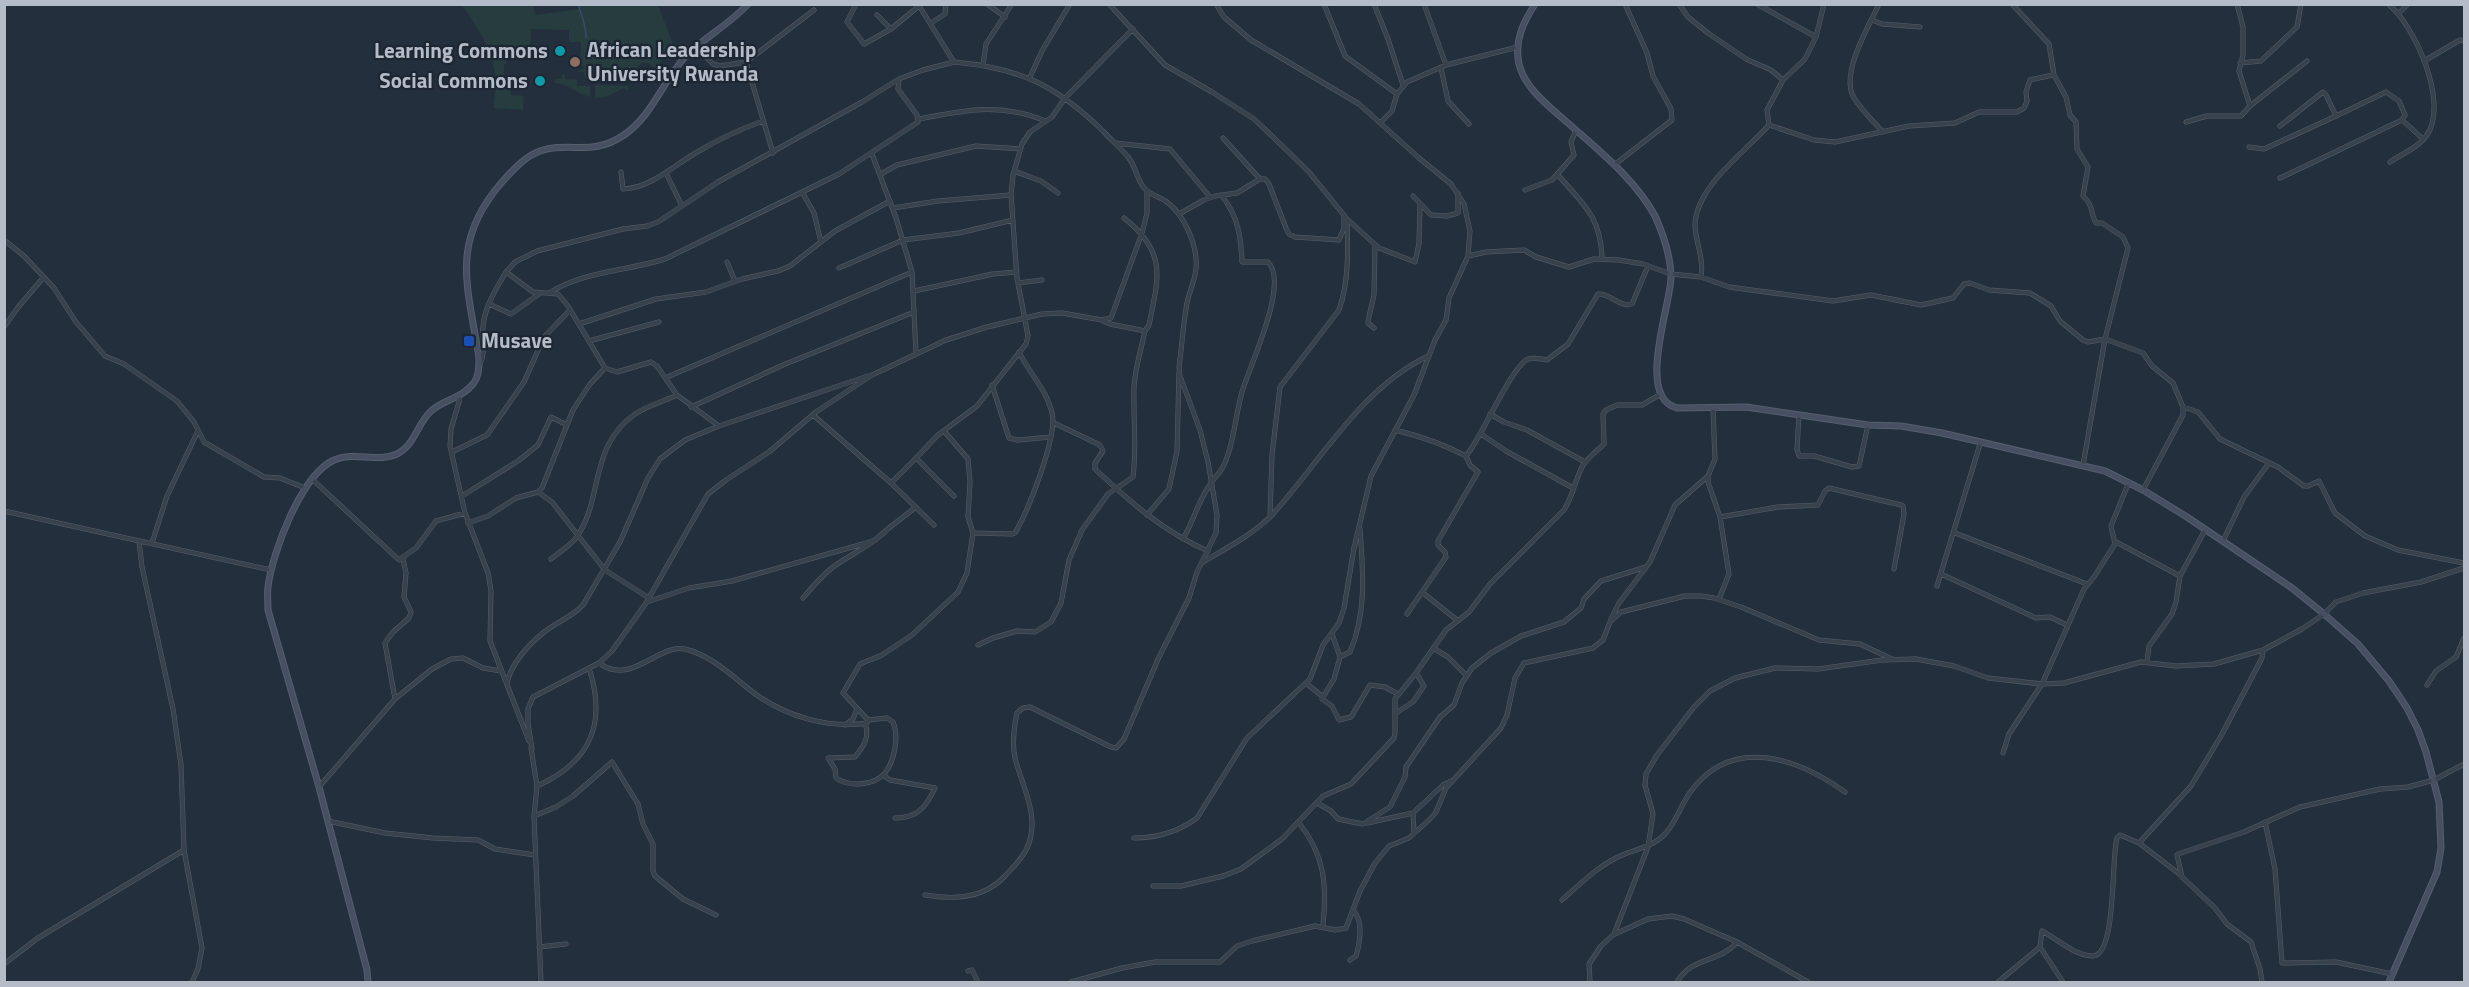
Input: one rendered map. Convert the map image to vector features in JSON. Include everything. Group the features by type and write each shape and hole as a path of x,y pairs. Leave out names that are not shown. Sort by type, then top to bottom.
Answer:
{"main road":[{"path":"368,982 367,970 319,787 270,620 267,589 271,570 295,504 312,479 328,463 340,458 359,455 381,458 395,454 408,445 433,409 459,396 474,383 479,366 469,305 467,259 471,231 483,205 509,174 533,154 548,149 596,147 624,135 637,125 684,58 700,42 724,26 748,4"},
{"path":"1535,4 1524,22 1518,47 1519,64 1530,87 1614,165 1640,194 1654,214 1668,251 1671,274 1669,301 1657,354 1657,378 1661,394 1668,406 1713,409 1746,407 1868,425 1911,428 2105,471 2143,490 2292,588 2358,644 2389,681 2418,730 2439,802 2441,849 2437,872 2389,982"}],"street":[{"path":"856,4 847,22 863,44 891,29 919,5 954,62"},
{"path":"931,23 945,14 946,4"},
{"path":"987,4 1005,16"},
{"path":"983,65 986,44 1012,4"},
{"path":"1030,77 1042,51 1070,4"},
{"path":"1109,4 1165,65 1254,119 1309,172 1346,217 1379,248 1415,262 1419,244 1420,206"},
{"path":"1134,838 1155,837 1176,831 1197,818 1247,738 1306,683 1315,668 1323,645 1339,622 1344,608 1359,525 1371,476 1414,394 1428,356 1446,320 1449,298 1468,256 1470,231 1464,204 1451,184 1359,104 1251,40 1224,17 1216,4"},
{"path":"1324,4 1345,56 1397,94"},
{"path":"1374,4 1392,48 1403,85"},
{"path":"1424,4 1444,67 1448,101 1469,124"},
{"path":"1614,165 1672,120 1671,110 1653,76 1647,53 1625,4"},
{"path":"1679,4 1688,17 1708,33 1746,59 1771,70 1783,80"},
{"path":"1757,4 1816,37"},
{"path":"1769,125 1767,110 1783,80 1805,59 1816,37 1824,4"},
{"path":"1879,4 1853,63 1851,90 1857,102 1883,132"},
{"path":"2012,4 2049,44 2054,75 2066,97 2070,115 2076,122 2076,146 2088,167 2083,196 2093,208 2096,223 2102,224 2123,237 2127,245 2121,281 2114,297 2105,339 2083,465"},
{"path":"2237,4 2243,27 2243,55 2239,71 2250,106"},
{"path":"2240,63 2261,61 2297,27 2301,4"},
{"path":"2388,4 2399,13 2424,61 2434,104 2430,128 2423,139 2390,162"},
{"path":"2399,13 2408,4"},
{"path":"700,42 705,56 713,64 720,66 747,62 814,10"},
{"path":"877,15 891,29"},
{"path":"1872,20 1882,24 1920,27"},
{"path":"891,483 944,431 976,406 1026,344 1028,336 1018,283 1011,195 1020,148 1030,132 1052,117 1065,98 1133,29"},
{"path":"2424,61 2460,40 2464,41"},
{"path":"1380,123 1392,111 1397,94 1403,85 1444,67 1518,47"},
{"path":"2186,122 2207,116 2241,116 2250,106 2307,61"},
{"path":"747,62 773,153"},
{"path":"479,366 484,351 483,326 489,304 506,272 515,262 537,251 658,222 718,182 773,153 899,79 923,69 954,62 983,65 1030,77 1065,98 1130,158 1143,188 1168,203 1179,214 1192,241 1196,272 1186,306 1177,379 1177,451 1169,489 1147,515"},
{"path":"1769,125 1815,140 1829,142 1909,126 1955,123 1979,112 2017,112 2026,104 2026,92 2030,80 2054,75"},
{"path":"899,79 898,89 918,119"},
{"path":"2280,126 2323,92 2336,116"},
{"path":"2249,147 2264,149 2386,92 2399,101 2405,115 2402,120 2280,178"},
{"path":"918,119 964,110 1009,109 1023,111 1046,121"},
{"path":"548,293 559,286 601,272 642,266 665,259 839,174 916,125 918,119"},
{"path":"621,172 621,185 626,189 666,173 703,148 763,120"},
{"path":"2402,120 2423,139"},
{"path":"1701,277 1703,262 1695,225 1701,205 1720,174 1769,125"},
{"path":"1526,190 1552,180 1574,155 1571,142 1576,130"},
{"path":"1223,138 1260,179 1265,179 1269,184 1289,234 1295,237 1339,240 1346,217"},
{"path":"1114,143 1170,149 1210,198"},
{"path":"881,174 897,165 976,146 1020,148"},
{"path":"872,154 893,208 912,272 916,354"},
{"path":"1014,171 1041,181 1058,193"},
{"path":"666,173 682,206"},
{"path":"1557,174 1594,219 1601,237 1602,259"},
{"path":"1179,214 1210,198 1238,193 1260,179"},
{"path":"1102,320 1111,318 1114,314 1142,233 1147,213 1147,191"},
{"path":"802,192 814,213 821,242"},
{"path":"1413,196 1431,215 1455,215 1459,209 1458,192"},
{"path":"893,208 938,201 1011,195"},
{"path":"1184,539 1212,482 1225,462 1244,385 1264,333 1275,288 1272,265 1268,262 1242,262 1240,231 1222,196"},
{"path":"579,324 656,299 706,292 735,281 790,266 850,222 890,201"},
{"path":"1270,517 1272,455 1280,387 1339,310 1346,275 1346,217"},
{"path":"978,645 993,638 1017,632 1035,632 1051,622 1061,603 1069,560 1082,530 1107,494 1133,477 1136,365 1145,331 1149,325 1158,277 1155,258 1142,233 1124,218"},
{"path":"839,268 903,240 959,233 1013,220"},
{"path":"4,240 24,255 105,356 124,364 177,401 194,422 204,442 264,477 280,478 305,488"},
{"path":"1374,328 1368,321 1374,295 1375,244"},
{"path":"1468,256 1486,252 1524,250 1536,257 1569,267 1586,261 1602,259 1648,266 1671,274 1701,277 1728,287 1828,301 1871,295 1918,305 1953,298 1965,284 1974,283 1989,290 2030,293 2051,306 2060,321 2083,340 2088,342 2105,339 2143,353 2152,366 2173,382 2183,407 2181,420 2143,490"},
{"path":"727,262 735,281"},
{"path":"1466,456 1524,362 1532,359 1547,360 1568,344 1598,294 1603,293 1626,306 1632,304 1648,266"},
{"path":"506,272 539,294"},
{"path":"665,378 912,272"},
{"path":"914,291 984,275 1017,272"},
{"path":"4,327 43,278"},
{"path":"1018,283 1042,280"},
{"path":"489,304 511,314 539,294 558,294 605,368 617,372 651,362 657,366 677,395 719,426"},
{"path":"452,452 487,435 524,382 544,337 570,310"},
{"path":"691,407 769,371 914,312"},
{"path":"507,684 508,676 531,644 544,632 575,614 583,605 632,519 648,478 660,459 686,440 719,426 872,375 946,340 987,327 1062,313 1145,331"},
{"path":"589,341 659,322"},
{"path":"973,533 1016,533 1052,437 1054,423 1046,398 1019,352"},
{"path":"1202,562 1236,542 1270,517 1359,410 1408,365 1428,356"},
{"path":"468,523 488,516 516,498 538,492 547,480 567,425 583,395 605,368"},
{"path":"925,895 948,899 991,889 1022,857 1029,843 1033,824 1015,757 1017,713 1023,708 1030,707 1111,747 1119,745 1189,598 1216,528 1212,482 1200,430 1179,369"},
{"path":"541,982 534,816 537,786 528,724 528,709 533,697 599,663 612,651 648,600 711,491 769,452 813,415 872,375"},
{"path":"992,385 1006,431 1012,440 1052,437"},
{"path":"1153,886 1181,886 1223,876 1241,869 1282,839 1323,796 1352,784 1389,744 1395,732 1394,702 1398,694 1446,630 1468,612 1490,584 1554,522 1570,500 1585,462 1604,444 1603,414 1606,410 1617,405 1642,405 1661,394"},
{"path":"551,559 577,536 593,496 602,454 619,430 635,414 677,395"},
{"path":"459,396 450,438 465,513 488,573 491,591 490,641 532,749"},
{"path":"2183,407 2198,412 2220,439 2269,463 2304,486 2319,481 2336,513 2365,536 2398,550 2464,563"},
{"path":"1071,982 1122,968 1155,962 1220,962 1237,946 1244,944 1323,925 1335,930 1346,928 1375,863 1389,846 1409,838 1437,812 1446,788 1501,728 1507,715 1515,678 1524,663 1593,648 1607,635 1614,609 1655,552 1675,505 1708,476 1715,459 1713,409"},
{"path":"1490,414 1527,430 1585,462"},
{"path":"813,415 891,483 934,525"},
{"path":"1799,415 1797,449 1799,456 1814,456 1852,467 1859,466 1868,425"},
{"path":"462,496 518,461 538,445 551,417 567,425"},
{"path":"1054,423 1102,448 1103,451 1094,466 1116,489 1147,515 1184,539 1208,551"},
{"path":"1395,430 1427,438 1466,456 1470,465 1478,472 1438,540 1438,545 1445,552 1446,557 1407,614"},
{"path":"599,663 616,670 645,664 675,649 685,649 717,664 772,705 810,719 844,725 866,722 887,718 893,722 896,729 895,746 883,775 878,779 855,785 844,784 836,778 835,769 828,758 855,757 866,741 868,732 866,722 843,693 860,664 882,655 912,635 958,592 967,573 973,533 968,517 970,482 968,459 944,431"},
{"path":"152,543 167,496 198,432"},
{"path":"1481,434 1506,451 1573,488"},
{"path":"1937,585 1980,444"},
{"path":"916,458 954,496"},
{"path":"2223,541 2244,497 2269,463"},
{"path":"1708,476 1709,488 1720,517 1729,574 1719,599"},
{"path":"312,479 394,558 404,559 416,548 436,521 465,513"},
{"path":"2129,482 2111,526 2116,542 2180,576"},
{"path":"1720,517 1768,508 1818,505 1825,491 1830,488 1900,505 1903,506 1904,514 1894,569"},
{"path":"538,492 552,502 605,570 648,600"},
{"path":"648,600 689,588 724,583 875,540 916,507"},
{"path":"4,511 271,570"},
{"path":"1340,657 1350,652 1357,636 1364,571 1359,525"},
{"path":"803,598 815,583 833,567 873,544 890,528"},
{"path":"2147,662 2149,646 2172,614 2180,576 2205,530"},
{"path":"1954,532 2087,584"},
{"path":"139,541 142,567 176,729 181,765 184,850 201,942 201,958 192,982"},
{"path":"2003,753 2008,734 2042,684 2087,584 2116,542"},
{"path":"395,699 385,643 393,632 410,618 411,612 404,597 406,573 404,559"},
{"path":"1364,825 1390,807 1405,777 1406,767 1412,756 1440,717 1454,705 1472,668 1491,653 1521,636 1545,629 1572,617 1581,608 1592,589 1601,581 1646,567"},
{"path":"1614,934 1648,847 1653,814 1645,785 1646,774 1657,754 1694,707 1710,691 1735,678 1762,670 1818,669 1893,660 1929,661 1966,669 1988,678 2042,684 2064,683 2147,662 2176,666 2214,664 2263,650 2324,614 2336,602 2363,593 2421,582 2464,568"},
{"path":"1941,574 2036,618 2050,616 2067,625"},
{"path":"1423,593 1457,620"},
{"path":"1610,622 1621,612 1668,600 1701,596 1719,599 1819,640 1860,644 1893,660"},
{"path":"1323,696 1334,679 1340,657 1332,633"},
{"path":"2427,686 2436,671 2456,657 2464,638"},
{"path":"1433,648 1448,657 1467,676"},
{"path":"2139,843 2191,786 2236,709 2262,658 2263,650"},
{"path":"319,787 395,699 432,669 451,659 463,658 483,668 501,671"},
{"path":"537,786 566,770 588,744 597,715 596,690 589,668"},
{"path":"1395,713 1413,702 1424,686 1416,673"},
{"path":"1306,683 1332,706 1339,720 1352,717 1370,684 1385,687 1398,694"},
{"path":"844,725 853,719 857,709"},
{"path":"1562,900 1605,864 1648,847 1667,831 1690,792 1703,777 1729,761 1764,756 1785,761 1826,778 1845,792"},
{"path":"534,816 556,807 573,796 612,762 638,804 643,824 653,844 655,876 683,899 716,915"},
{"path":"2182,877 2178,854 2244,832 2300,807 2434,780 2464,764"},
{"path":"883,775 890,780 935,788 919,813 907,818 895,818"},
{"path":"1317,802 1338,819 1364,825 1413,813 1443,785 1452,781"},
{"path":"1413,813 1414,833"},
{"path":"327,821 385,833 478,840 495,849 536,855"},
{"path":"1299,822 1314,845 1324,878 1326,905 1323,925"},
{"path":"2265,822 2275,869 2282,963 2336,962 2393,974"},
{"path":"2063,982 2040,947 2042,931 2073,950 2092,957 2099,955 2111,925 2111,888 2117,838 2120,835 2139,843 2182,877 2215,908 2227,924 2251,942 2262,982"},
{"path":"4,964 58,925 184,850"},
{"path":"1350,960 1356,956 1360,938 1359,917 1353,910"},
{"path":"1590,982 1589,964 1601,946 1614,934 1648,919 1672,916 1737,942 1808,982"},
{"path":"1677,982 1687,968 1723,952 1737,942"},
{"path":"539,947 566,944"},
{"path":"1998,982 2040,947"},
{"path":"968,971 972,970 978,982"}],"green space":[{"path":"461,5 533,5 535,15 579,9 578,5 658,5 674,47 656,69 648,63 642,63 637,67 637,77 629,82 606,81 606,76 602,72 596,72 595,68 591,69 591,76 602,75 602,81 585,78 584,72 576,72 585,68 576,63 580,61 581,42 569,42 569,30 531,29 530,46 506,46 506,64 504,65 504,78 511,78 511,95 524,96 523,110 494,108 495,71 489,50"},
{"path":"562,74 565,74 565,79 577,80 577,86 590,86 590,97 555,83 555,79 562,78"},
{"path":"595,85 628,86 628,91 624,88 606,97 595,98"}],"waterway":[{"path":"578,4 585,25 586,38"}],"place":[{"name":"Learning Commons","path":"560,51"},
{"name":"African Leadership University Rwanda","path":"575,62"},
{"name":"Social Commons","path":"540,81"},
{"name":"Musave","path":"469,341"}]}
